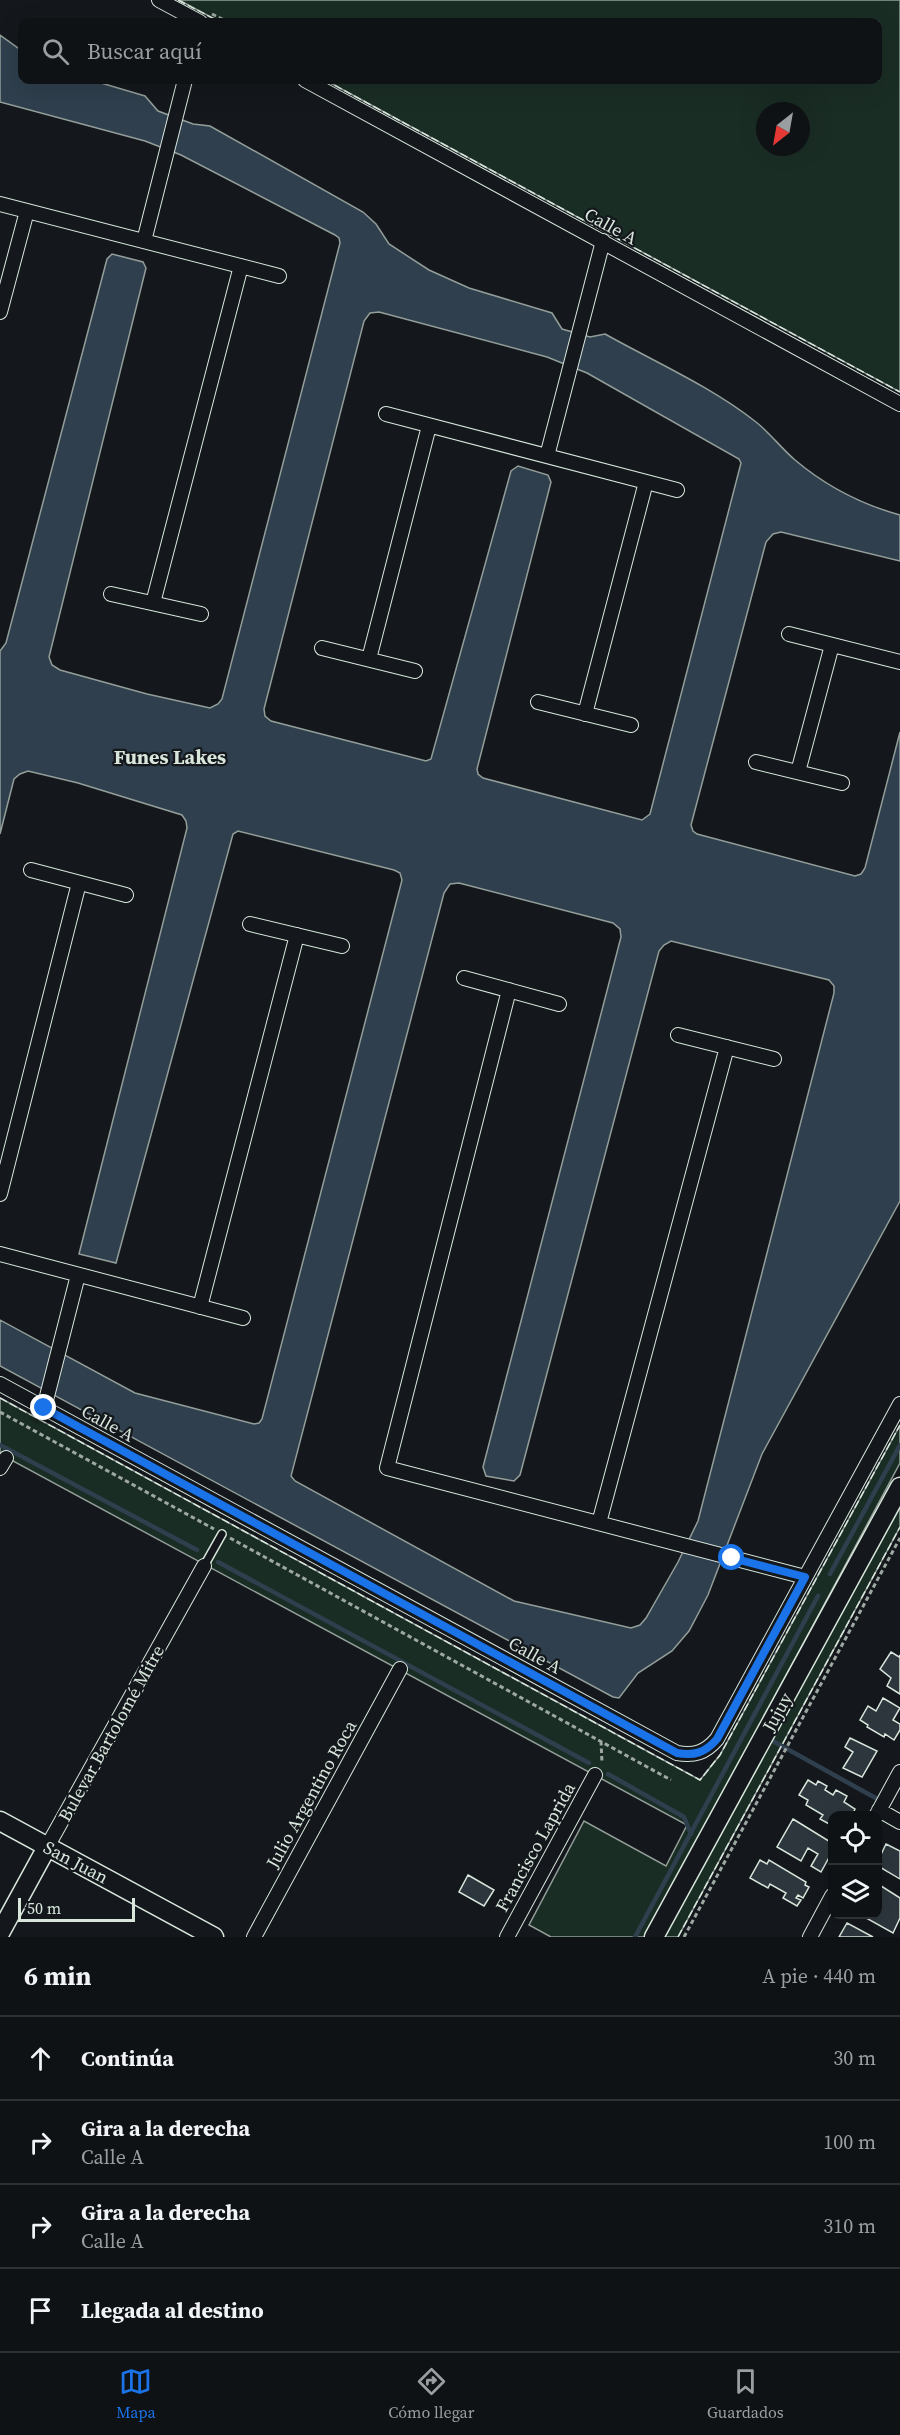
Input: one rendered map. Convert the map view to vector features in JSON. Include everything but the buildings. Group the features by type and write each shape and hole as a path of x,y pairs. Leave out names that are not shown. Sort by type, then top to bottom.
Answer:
{"street":[{"path":"159,0 193,18"},
{"path":"144,241 184,84"},
{"name":"Calle A","path":"312,84 900,404"},
{"path":"0,204 279,276"},
{"path":"0,312 27,211"},
{"path":"547,456 603,241"},
{"path":"153,603 241,266"},
{"path":"386,414 677,490"},
{"path":"369,659 429,426"},
{"path":"585,714 646,482"},
{"path":"111,594 201,614"},
{"path":"789,634 900,662"},
{"path":"798,772 832,645"},
{"path":"322,648 415,671"},
{"path":"538,702 631,725"},
{"path":"756,762 842,783"},
{"path":"31,870 126,896"},
{"path":"0,1194 79,883"},
{"path":"250,924 342,946"},
{"path":"200,1307 297,935"},
{"path":"464,978 559,1004"},
{"path":"509,990 387,1467 805,1577"},
{"path":"678,1035 774,1059"},
{"path":"599,1523 727,1047"},
{"path":"0,1254 243,1318"},
{"path":"44,1408 78,1275"},
{"name":"Calle A","path":"0,1384 677,1753 689,1755 710,1748 717,1739 900,1404"},
{"name":"Jujuy","path":"654,1937 900,1487"},
{"name":"Bulevar Bartolomé Mitre","path":"0,1933 204,1566"},
{"name":"Julio Argentino Roca","path":"254,1937 400,1669"},
{"path":"878,1811 900,1772"},
{"name":"Francisco Laprida","path":"507,1937 596,1775"},
{"path":"882,1815 900,1822"},
{"name":"San Juan","path":"0,1821 214,1937"},
{"path":"810,1937 828,1903"}],"lane":[{"name":"Bulevar Bartolomé Mitre","path":"204,1566 222,1534"}],"path":[{"path":"0,1412 671,1780"},
{"path":"684,1937 900,1538"},
{"path":"596,1775 603,1762 601,1741"}],"green space":[{"path":"179,0 900,0 900,392 332,84 882,84 882,18 213,18"},
{"path":"0,1398 700,1780 720,1755 900,1425 900,1463 646,1937 551,1937 529,1925 584,1821 666,1866 687,1825 0,1454"},
{"path":"900,1502 900,1527 678,1937 662,1937"}],"water":[{"path":"0,35 18,48 18,84 104,84 145,96 158,111 193,124 210,126 363,212 376,224 389,244 429,270 469,288 552,313 562,329 590,337 605,334 701,386 738,409 761,426 795,460 832,486 871,506 900,515 900,561 781,532 773,534 766,542 691,825 697,834 855,876 861,874 865,868 900,732 900,1201 762,1454 708,1595 689,1631 672,1651 638,1673 619,1698 613,1697 0,1366 0,1320 135,1393 254,1424 259,1423 262,1419 402,880 400,873 394,870 238,831 233,834 116,1263 79,1254 187,828 182,815 78,783 28,771 14,779 0,834 0,651 6,643 107,259 112,254 143,262 146,268 49,657 52,665 60,670 147,694 210,708 218,704 222,699 340,243 339,238 335,235 181,155 145,141 0,102","holes":["379,312 547,357 587,373 739,459 741,463 650,814 642,820 483,778 478,774 477,769 551,482 548,475 518,466 511,471 431,759 426,761 271,721 265,716 264,709 364,321 370,313","459,883 613,923 620,929 621,937 483,1467 486,1476 514,1481 520,1475 659,951 671,941 829,980 834,986 698,1521 646,1618 640,1625 631,1628 514,1601 295,1481 291,1476 444,893 450,884"]}],"waterway":[{"path":"0,1445 197,1550"},
{"path":"830,1574 900,1445"},
{"path":"218,1562 589,1763"},
{"path":"635,1937 818,1596"},
{"path":"771,1740 881,1801"},
{"path":"608,1774 684,1817 691,1834"}],"fence":[{"path":"178,0 212,18"},
{"path":"332,84 900,392"},
{"path":"0,1398 700,1780 720,1755 900,1425"},
{"path":"678,1937 900,1527"}],"district":[{"name":"Funes Lakes","path":"170,757"}],"route":[{"path":"44,1408 677,1753 689,1755 699,1753 710,1748 717,1739 805,1577 732,1558"}]}
